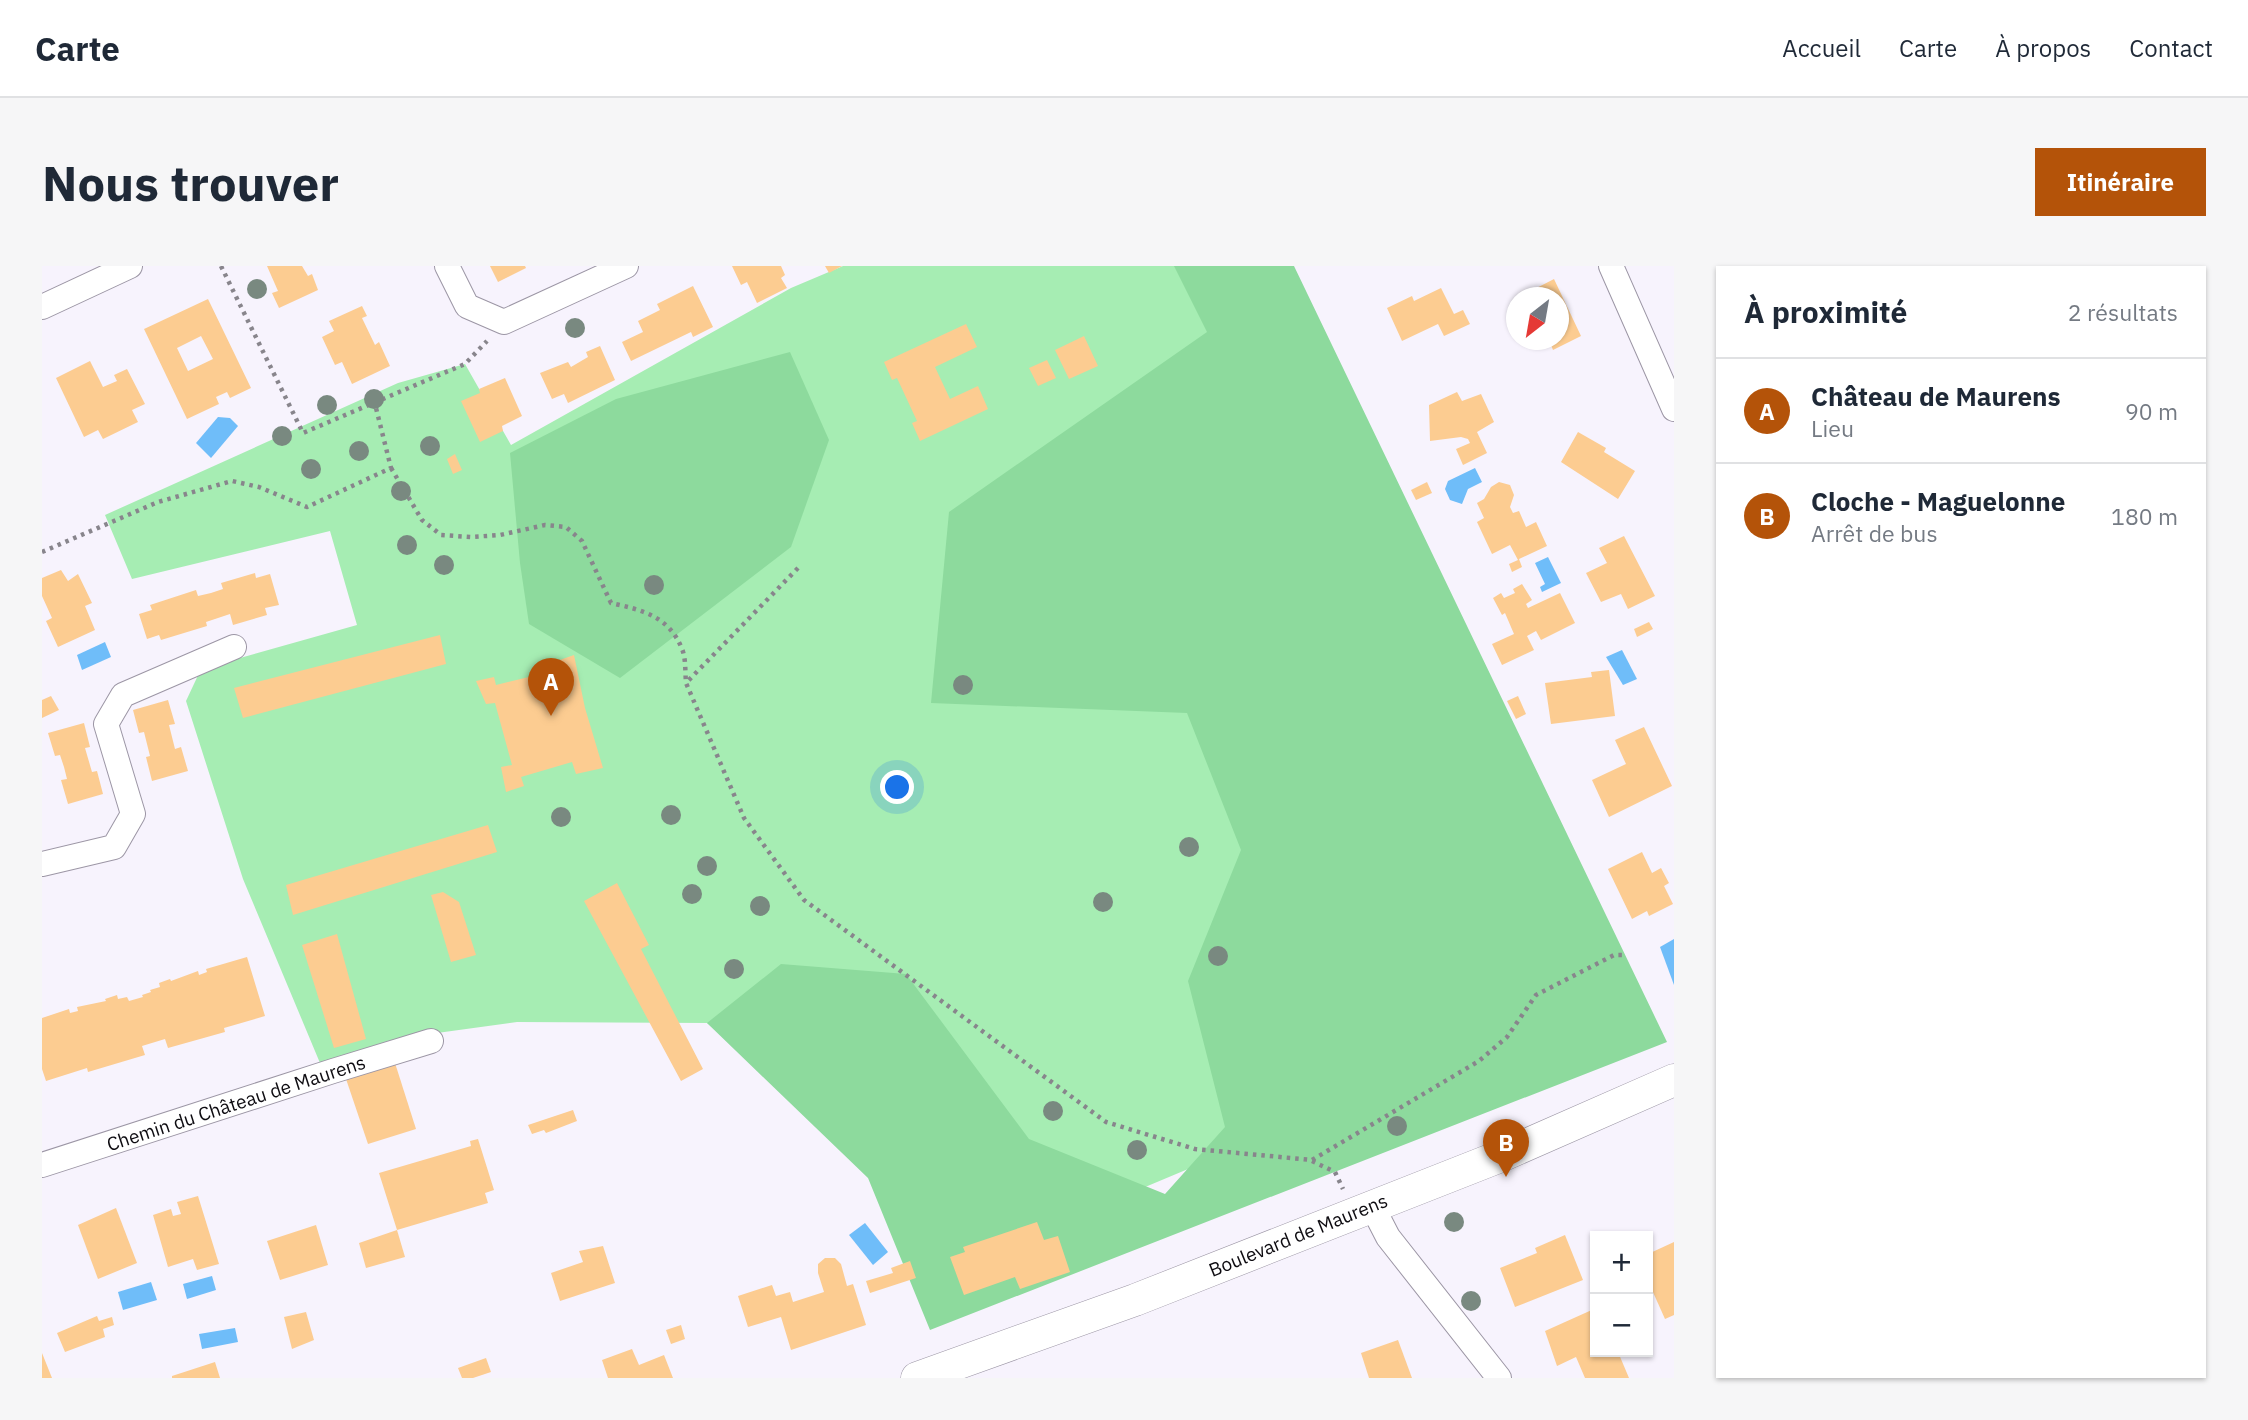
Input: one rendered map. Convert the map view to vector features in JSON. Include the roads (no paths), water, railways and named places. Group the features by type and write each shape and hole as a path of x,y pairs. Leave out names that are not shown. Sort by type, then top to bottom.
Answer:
{"street":[{"path":"42,307 130,266"},
{"path":"447,266 467,306 504,322 626,266"},
{"path":"1611,266 1674,409"},
{"path":"42,864 114,847 133,814 106,724 123,695 234,647"},
{"name":"Chemin du Château de Maurens","path":"42,1165 431,1041"},
{"name":"Boulevard de Maurens","path":"917,1378 1135,1300 1501,1156 1674,1080"},
{"path":"1372,1206 1381,1227 1499,1378"}],"water":[{"path":"218,417 230,418 238,426 211,458 196,443"},
{"path":"1475,468 1482,482 1468,489 1462,504 1450,500 1445,489 1448,481"},
{"path":"1548,557 1561,583 1542,592 1540,587 1545,584 1535,563"},
{"path":"105,642 111,657 82,670 77,655"},
{"path":"1622,650 1637,679 1623,685 1606,657"},
{"path":"1674,939 1674,985 1660,947"},
{"path":"865,1223 888,1252 873,1265 849,1235"},
{"path":"212,1276 216,1290 187,1299 183,1284"},
{"path":"151,1282 157,1300 123,1310 118,1292"},
{"path":"235,1328 238,1342 202,1349 199,1334"}],"place":[{"name":"Château de Maurens","path":"551,716"},
{"name":"Cloche - Maguelonne","path":"1506,1177"}]}
